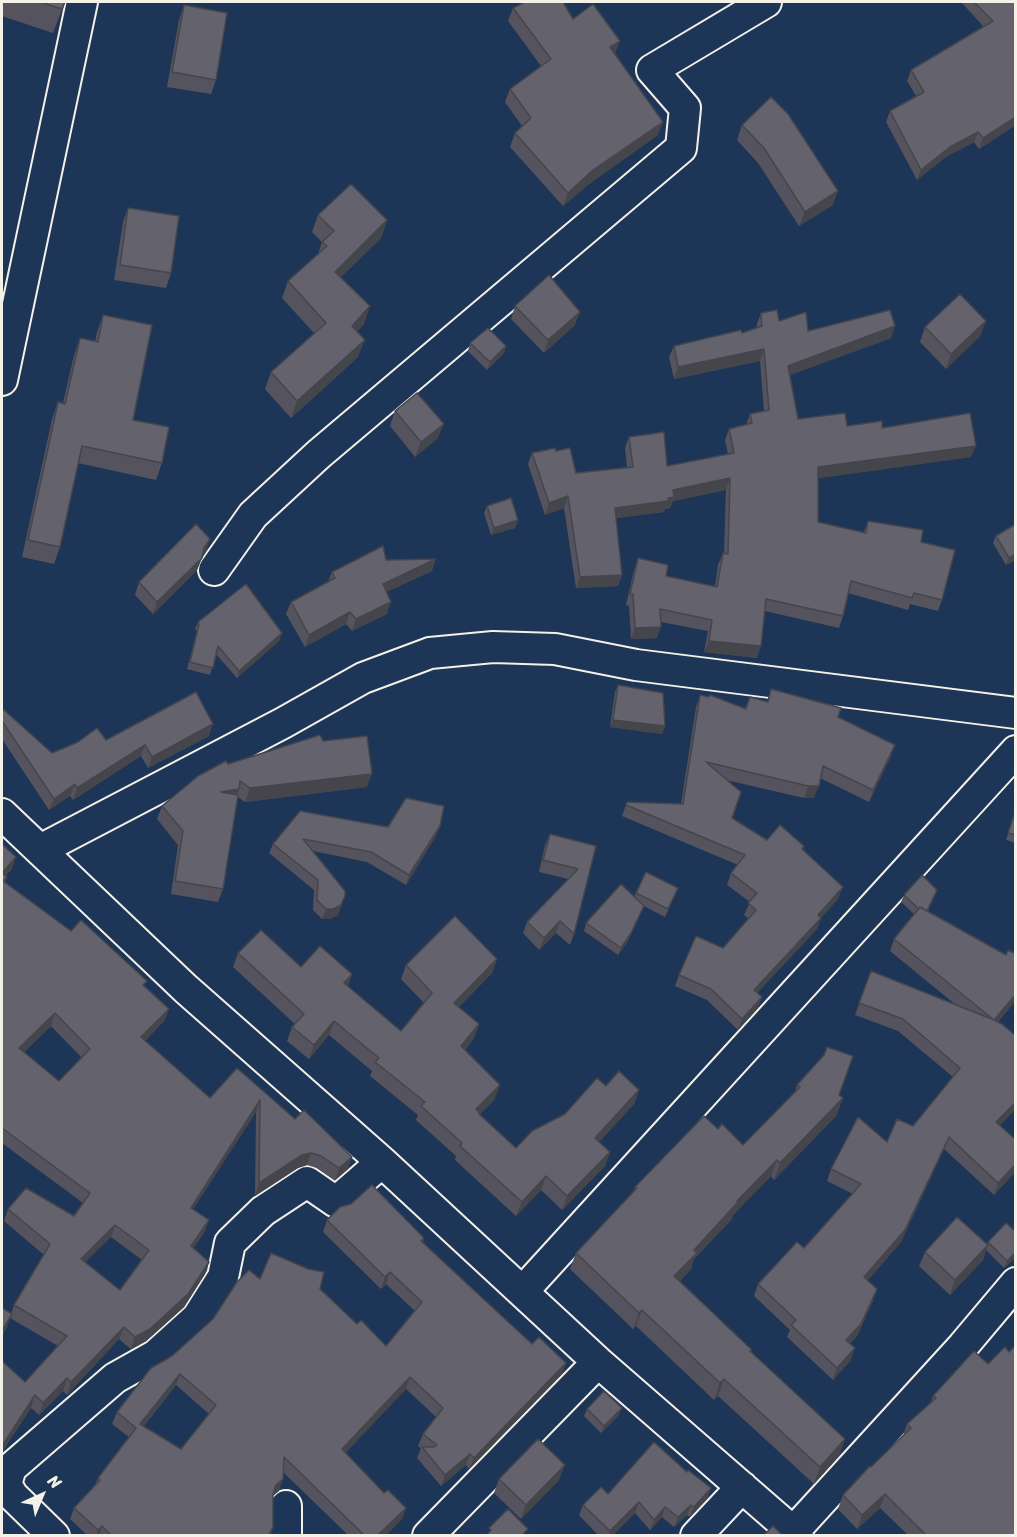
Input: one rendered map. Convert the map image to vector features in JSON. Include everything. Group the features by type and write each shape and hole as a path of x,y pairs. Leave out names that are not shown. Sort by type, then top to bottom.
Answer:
{"street":[{"path":"2,380 82,2"},
{"path":"214,570 253,515 319,454 681,148 685,108 652,70 766,2"},
{"path":"40,850 284,723 363,678 430,653 493,647 555,649 636,665 1016,713"},
{"path":"523,1291 1016,751"},
{"path":"2,814 186,989 382,1162 598,1362 796,1533 963,1346 1016,1283"},
{"path":"54,1536 13,1496 6,1484 11,1468 116,1378 156,1355 196,1318 223,1277 230,1242 263,1211 307,1182 336,1202 382,1162"},
{"path":"428,1536 598,1362"},
{"path":"696,1536 742,1487"},
{"path":"286,1506 286,1536"}],"building":[{"path":"40,2 65,2 62,9"},
{"path":"525,2 563,2 573,19 593,4 620,41 610,47 663,122 593,170 568,193 515,133 531,118 510,89 551,59 513,8"},
{"path":"974,2 1016,2 1016,117 983,138 978,132 950,147 921,170 890,111 924,92 911,70 993,21"},
{"path":"184,5 227,13 216,80 172,72"},
{"path":"771,97 788,114 838,191 805,212 764,148 742,125"},
{"path":"351,184 387,220 335,272 370,306 352,326 365,340 297,401 271,372 326,323 288,281 327,246 322,242 334,231 318,215"},
{"path":"128,208 179,216 171,273 120,265"},
{"path":"549,275 580,312 548,340 515,306"},
{"path":"960,294 986,321 951,354 925,327"},
{"path":"777,310 779,321 806,312 808,331 890,310 895,326 788,366 798,419 845,413 847,426 882,421 882,428 970,413 976,446 818,467 818,522 866,533 868,521 923,530 921,542 955,550 942,600 914,593 912,598 851,581 843,616 766,599 761,646 709,641 712,620 660,609 661,627 635,628 633,594 630,594 638,558 668,565 666,576 717,587 723,553 728,554 730,478 673,490 674,497 668,498 668,501 615,508 622,575 580,577 568,496 549,503 532,453 555,448 556,451 570,448 576,473 633,467 629,437 664,432 667,466 734,453 729,429 752,423 750,414 769,410 764,349 678,367 674,346 741,330 742,333 762,326 761,313"},
{"path":"103,315 152,325 133,420 169,427 162,463 82,446 60,547 28,540 58,402 65,404 80,338 98,342"},
{"path":"488,328 506,346 490,362 470,343"},
{"path":"417,393 444,424 421,442 395,411"},
{"path":"511,498 518,520 494,528 487,506"},
{"path":"196,524 210,539 204,548 202,558 157,602 139,582"},
{"path":"1016,524 1016,554 1009,558 996,536"},
{"path":"383,546 386,560 436,559 383,584 391,602 356,619 350,612 309,635 291,602 335,578 332,572"},
{"path":"246,584 282,633 239,671 218,646 213,668 190,662 198,622"},
{"path":"618,685 663,693 665,726 613,720"},
{"path":"771,689 841,708 838,717 895,745 873,790 823,766 819,786 808,786 706,762 741,792 732,818 767,840 780,825 804,846 802,849 843,887 818,915 821,918 754,990 762,997 742,1019 711,989 679,975 696,936 723,948 756,910 748,903 757,893 731,873 745,855 626,805 627,802 683,804 700,695 709,697 710,695 746,709 750,697 768,702"},
{"path":"196,692 213,724 152,757 145,745 77,788 75,784 54,799 2,721 4,710 52,753 78,742 97,728 106,740"},
{"path":"320,735 323,741 367,736 372,774 250,788 240,781 239,789 221,792 238,795 223,889 175,881 183,831 162,806 198,776 226,761 228,764"},
{"path":"406,798 444,806 440,826 409,875 371,852 303,839 345,891 341,905 333,909 326,909 317,900 318,880 273,844 300,811 388,827"},
{"path":"1016,810 1016,835 1008,833"},
{"path":"550,834 596,846 574,934 560,921 544,938 527,922 578,869 543,860"},
{"path":"2,844 16,857 2,873"},
{"path":"646,872 678,888 668,909 636,893"},
{"path":"2,873 7,877 3,881 71,931 81,920 147,981 143,985 169,1009 141,1037 210,1098 237,1068 295,1119 304,1110 352,1157 339,1168 321,1156 311,1153 302,1155 259,1183 260,1100 191,1208 209,1220 191,1246 209,1262 188,1294 150,1329 135,1337 124,1327 71,1382 67,1378 43,1403 35,1395 2,1446 2,1361 25,1382 67,1336 14,1305 50,1244 8,1209 26,1188 74,1216 90,1193 2,1128","holes":["55,1013 90,1049 59,1081 19,1048","115,1225 149,1250 120,1290 81,1259"]},
{"path":"922,875 937,890 927,911 920,907 919,909 904,895"},
{"path":"621,884 644,906 621,948 586,923"},
{"path":"920,907 1006,955 1008,950 1016,954 1016,994 994,1020 894,939"},
{"path":"455,916 497,959 454,1003 479,1024 461,1046 500,1085 476,1109 479,1114 516,1148 532,1131 565,1114 597,1078 606,1086 619,1071 639,1090 595,1138 610,1152 567,1196 546,1176 522,1202 460,1146 462,1143 421,1106 425,1102 375,1062 379,1058 334,1021 314,1045 292,1027 304,1014 238,953 261,930 301,967 320,946 352,974 344,983 401,1031 432,993 406,965"},
{"path":"871,971 994,1020 1016,1036 1016,1102 996,1122 1016,1140 1016,1164 998,1183 949,1137 905,1230 864,1277 877,1289 861,1324 846,1340 855,1348 837,1368 791,1325 796,1320 758,1284 797,1242 804,1248 861,1184 831,1169 858,1117 887,1142 897,1119 913,1126 960,1068 903,1019 859,1003"},
{"path":"827,1047 853,1056 839,1095 843,1098 780,1163 777,1160 737,1201 694,1250 697,1253 674,1276 752,1350 750,1351 845,1439 820,1467 724,1379 720,1383 642,1310 639,1313 576,1253 637,1188 635,1187 704,1116 718,1129 722,1124 743,1145 800,1087 797,1085 824,1055"},
{"path":"372,1185 424,1238 421,1241 532,1344 539,1337 566,1363 474,1458 470,1454 445,1475 422,1447 437,1445 423,1434 443,1408 410,1377 342,1449 384,1493 388,1490 406,1508 376,1536 365,1536 284,1457 283,1479 276,1485 273,1494 273,1527 268,1536 112,1536 102,1526 98,1530 74,1508 100,1480 98,1478 136,1428 117,1412 151,1368 172,1356 213,1319 237,1282 249,1270 260,1279 271,1253 308,1269 324,1272 320,1289 357,1324 361,1320 386,1346 422,1302 390,1272 385,1277 327,1220 340,1207 351,1204","holes":["180,1374 216,1405 181,1449 140,1424"]},
{"path":"957,1217 988,1245 955,1280 925,1252"},
{"path":"1006,1223 1016,1232 1016,1252 1007,1261 988,1242"},
{"path":"2,1308 12,1314 2,1331"},
{"path":"1016,1345 1016,1536 927,1536 885,1494 862,1515 843,1495 911,1428 907,1424 936,1398 933,1396 974,1351 988,1364 1005,1347 1009,1352"},
{"path":"604,1391 622,1408 604,1426 587,1409"},
{"path":"538,1439 565,1465 526,1505 499,1479"},
{"path":"654,1442 687,1472 688,1470 711,1488 694,1507 691,1505 678,1517 665,1507 654,1520 639,1502 610,1531 583,1505 601,1487 608,1494"},
{"path":"508,1509 528,1529 521,1536 486,1536 491,1530 489,1528"},
{"path":"773,1526 783,1536 763,1536"}]}
